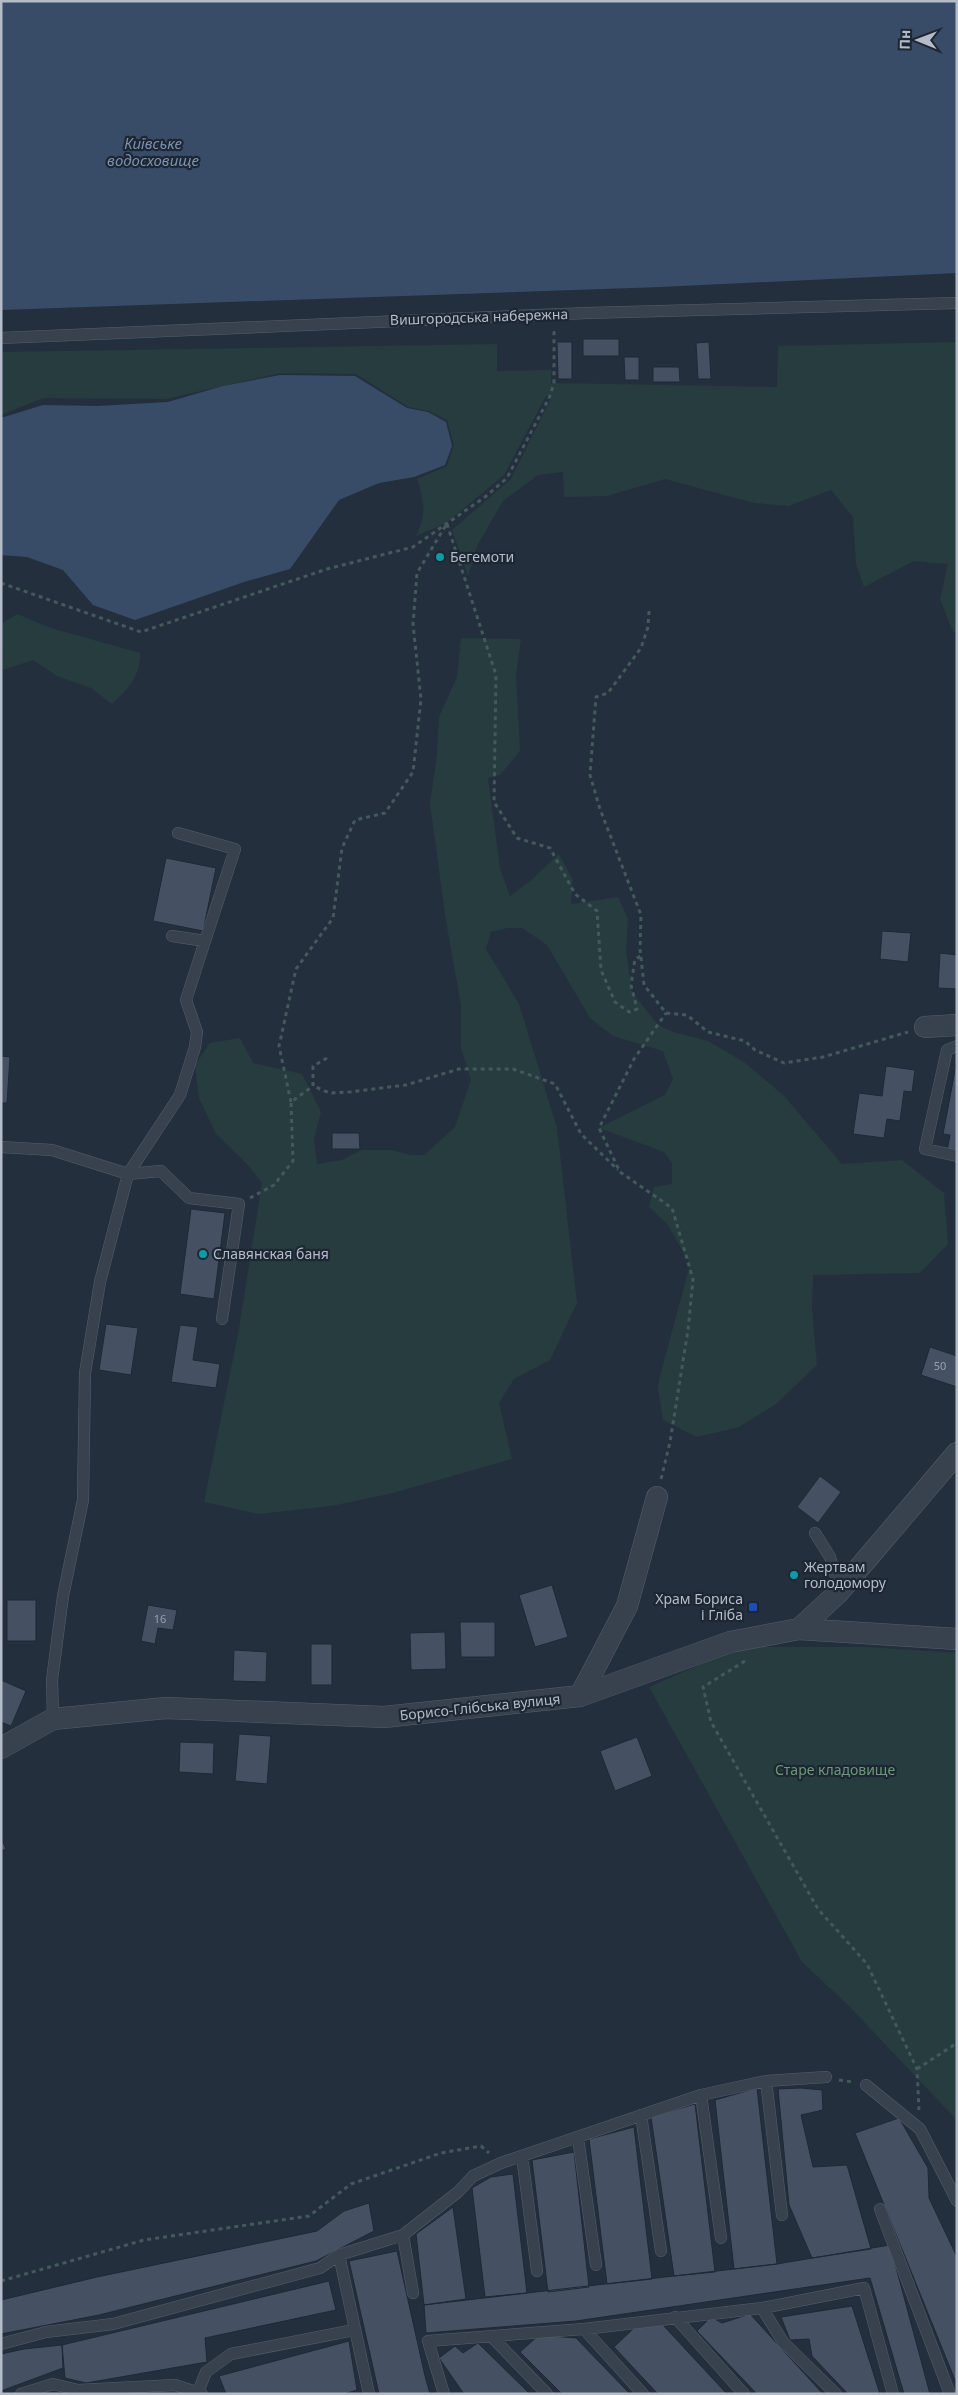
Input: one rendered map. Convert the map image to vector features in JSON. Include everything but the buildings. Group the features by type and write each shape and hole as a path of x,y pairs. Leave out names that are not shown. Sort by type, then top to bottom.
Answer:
{"street":[{"path":"925,1027 957,1025"},
{"path":"799,1629 840,1590 957,1454"},
{"path":"580,1696 627,1606 657,1497"},
{"name":"Борисо-Глібська вулиця","path":"1,1748 53,1719 166,1708 384,1717 580,1696 730,1642 799,1629 957,1639"}],"lane":[{"name":"Вишгородська набережна","path":"1,338 553,314 957,303"},
{"path":"53,1719 52,1680 63,1596 83,1500 85,1372 100,1282 128,1174 180,1095 195,1047 197,1032 186,1000 235,849 178,833"},
{"path":"172,936 204,941"},
{"path":"957,1046 946,1050 926,1150 957,1156"},
{"path":"1,1147 52,1150 128,1174 161,1171 189,1198 239,1204 222,1319"},
{"path":"815,1533 830,1557 840,1590"},
{"path":"1,2344 46,2332 113,2324 320,2268 339,2255 402,2235 458,2192 473,2176 522,2156 701,2095 766,2081 826,2077"},
{"path":"766,2081 782,2215"},
{"path":"866,2085 920,2129 957,2201"},
{"path":"701,2095 721,2238"},
{"path":"641,2114 661,2251"},
{"path":"578,2138 596,2265"},
{"path":"522,2156 537,2271"},
{"path":"880,2209 950,2394"},
{"path":"402,2235 413,2292"},
{"path":"339,2255 369,2394"},
{"path":"444,2394 428,2341 584,2329 762,2308 864,2288 893,2394"},
{"path":"762,2308 783,2342 836,2394"},
{"path":"675,2317 744,2394"},
{"path":"584,2329 643,2394"},
{"path":"21,2394 53,2384 78,2392 175,2385 200,2393 206,2372 231,2354 354,2330"},
{"path":"491,2336 547,2394"}],"path":[{"path":"1,583 141,632 326,569 413,547 485,497 507,478 550,396 554,382 553,314"},
{"path":"447,523 496,674 494,802 517,838 550,848 575,894 597,911 601,970 615,1002 629,1012 636,1009 631,984 635,959 641,956"},
{"path":"239,1204 274,1184 293,1161 291,1102 278,1046 296,969 333,918 342,848 354,820 385,813 412,772 421,700 413,624 417,573 447,523"},
{"path":"649,611 648,627 641,648 608,694 596,697 590,775 600,809 641,915 641,956 644,985 666,1013 687,1015 708,1032 745,1041 754,1050 784,1063 823,1057 925,1027"},
{"path":"620,1172 599,1128 634,1059 666,1013"},
{"path":"313,1086 313,1066 327,1058"},
{"path":"313,1086 330,1093 350,1092 406,1085 459,1069 513,1069 555,1084 581,1134 620,1172 672,1208 693,1279 688,1330 670,1442 657,1497"},
{"path":"291,1102 313,1086"},
{"path":"762,1636 749,1658 703,1687 711,1722 818,1908 867,1964 917,2069 920,2129"},
{"path":"917,2069 957,2043"},
{"path":"826,2077 866,2085"},
{"path":"1,2281 144,2240 309,2216 351,2184 441,2153 480,2146"}],"green space":[{"path":"957,342 957,632 953,632 940,599 948,564 914,561 864,587 856,564 853,517 831,490 789,506 754,503 665,479 607,496 564,497 563,472 538,475 503,501 477,546 468,576 452,530 511,479 552,396 546,396 504,475 446,523 416,536 423,514 417,479 447,466 454,445 447,420 429,411 408,407 356,374 280,373 166,399 43,398 1,415 1,352 497,344 497,371 551,370 551,383 777,387 778,346"},
{"path":"17,614 51,628 140,653 136,675 112,704 91,688 57,676 33,660 3,670 1,624"},
{"path":"461,638 521,639 516,675 520,751 500,775 488,778 500,868 510,896 530,881 559,854 573,880 571,904 618,897 628,919 626,951 632,992 658,1025 673,1032 708,1041 744,1062 784,1096 842,1164 902,1160 944,1193 948,1244 920,1273 813,1275 812,1308 817,1365 776,1404 739,1427 697,1437 663,1420 658,1389 659,1380 690,1264 668,1225 649,1207 654,1187 672,1184 672,1163 664,1152 599,1128 665,1095 673,1079 663,1051 613,1036 590,1018 547,945 522,928 507,928 491,932 486,949 519,1004 557,1128 577,1303 550,1360 514,1379 499,1403 512,1459 389,1494 331,1506 258,1514 204,1502 239,1329 262,1183 248,1165 216,1134 199,1098 195,1065 210,1043 240,1038 253,1063 302,1074 321,1112 314,1138 317,1164 342,1160 361,1150 392,1150 410,1155 424,1155 455,1127 471,1080 461,1048 461,1005 446,921 430,804 437,754 439,717 457,677"},
{"name":"Старе кладовище","path":"740,1647 867,1647 957,1653 957,2122 848,2005 802,1962 649,1687"}],"water":[{"name":"Київське водосховище","path":"1,1 957,1 957,273 660,287 1,310"},
{"path":"280,375 355,376 407,408 428,412 446,422 452,446 445,465 414,477 379,483 339,500 290,569 244,582 135,620 93,605 63,570 27,557 1,555 1,418 43,405 98,406 168,402 223,386"}],"place":[{"name":"Бегемоти","path":"440,557"},
{"name":"Славянская баня","path":"203,1254"},
{"name":"Жертвам голодомору","path":"794,1575"},
{"name":"Храм Бориса і Гліба","path":"753,1607"}]}
